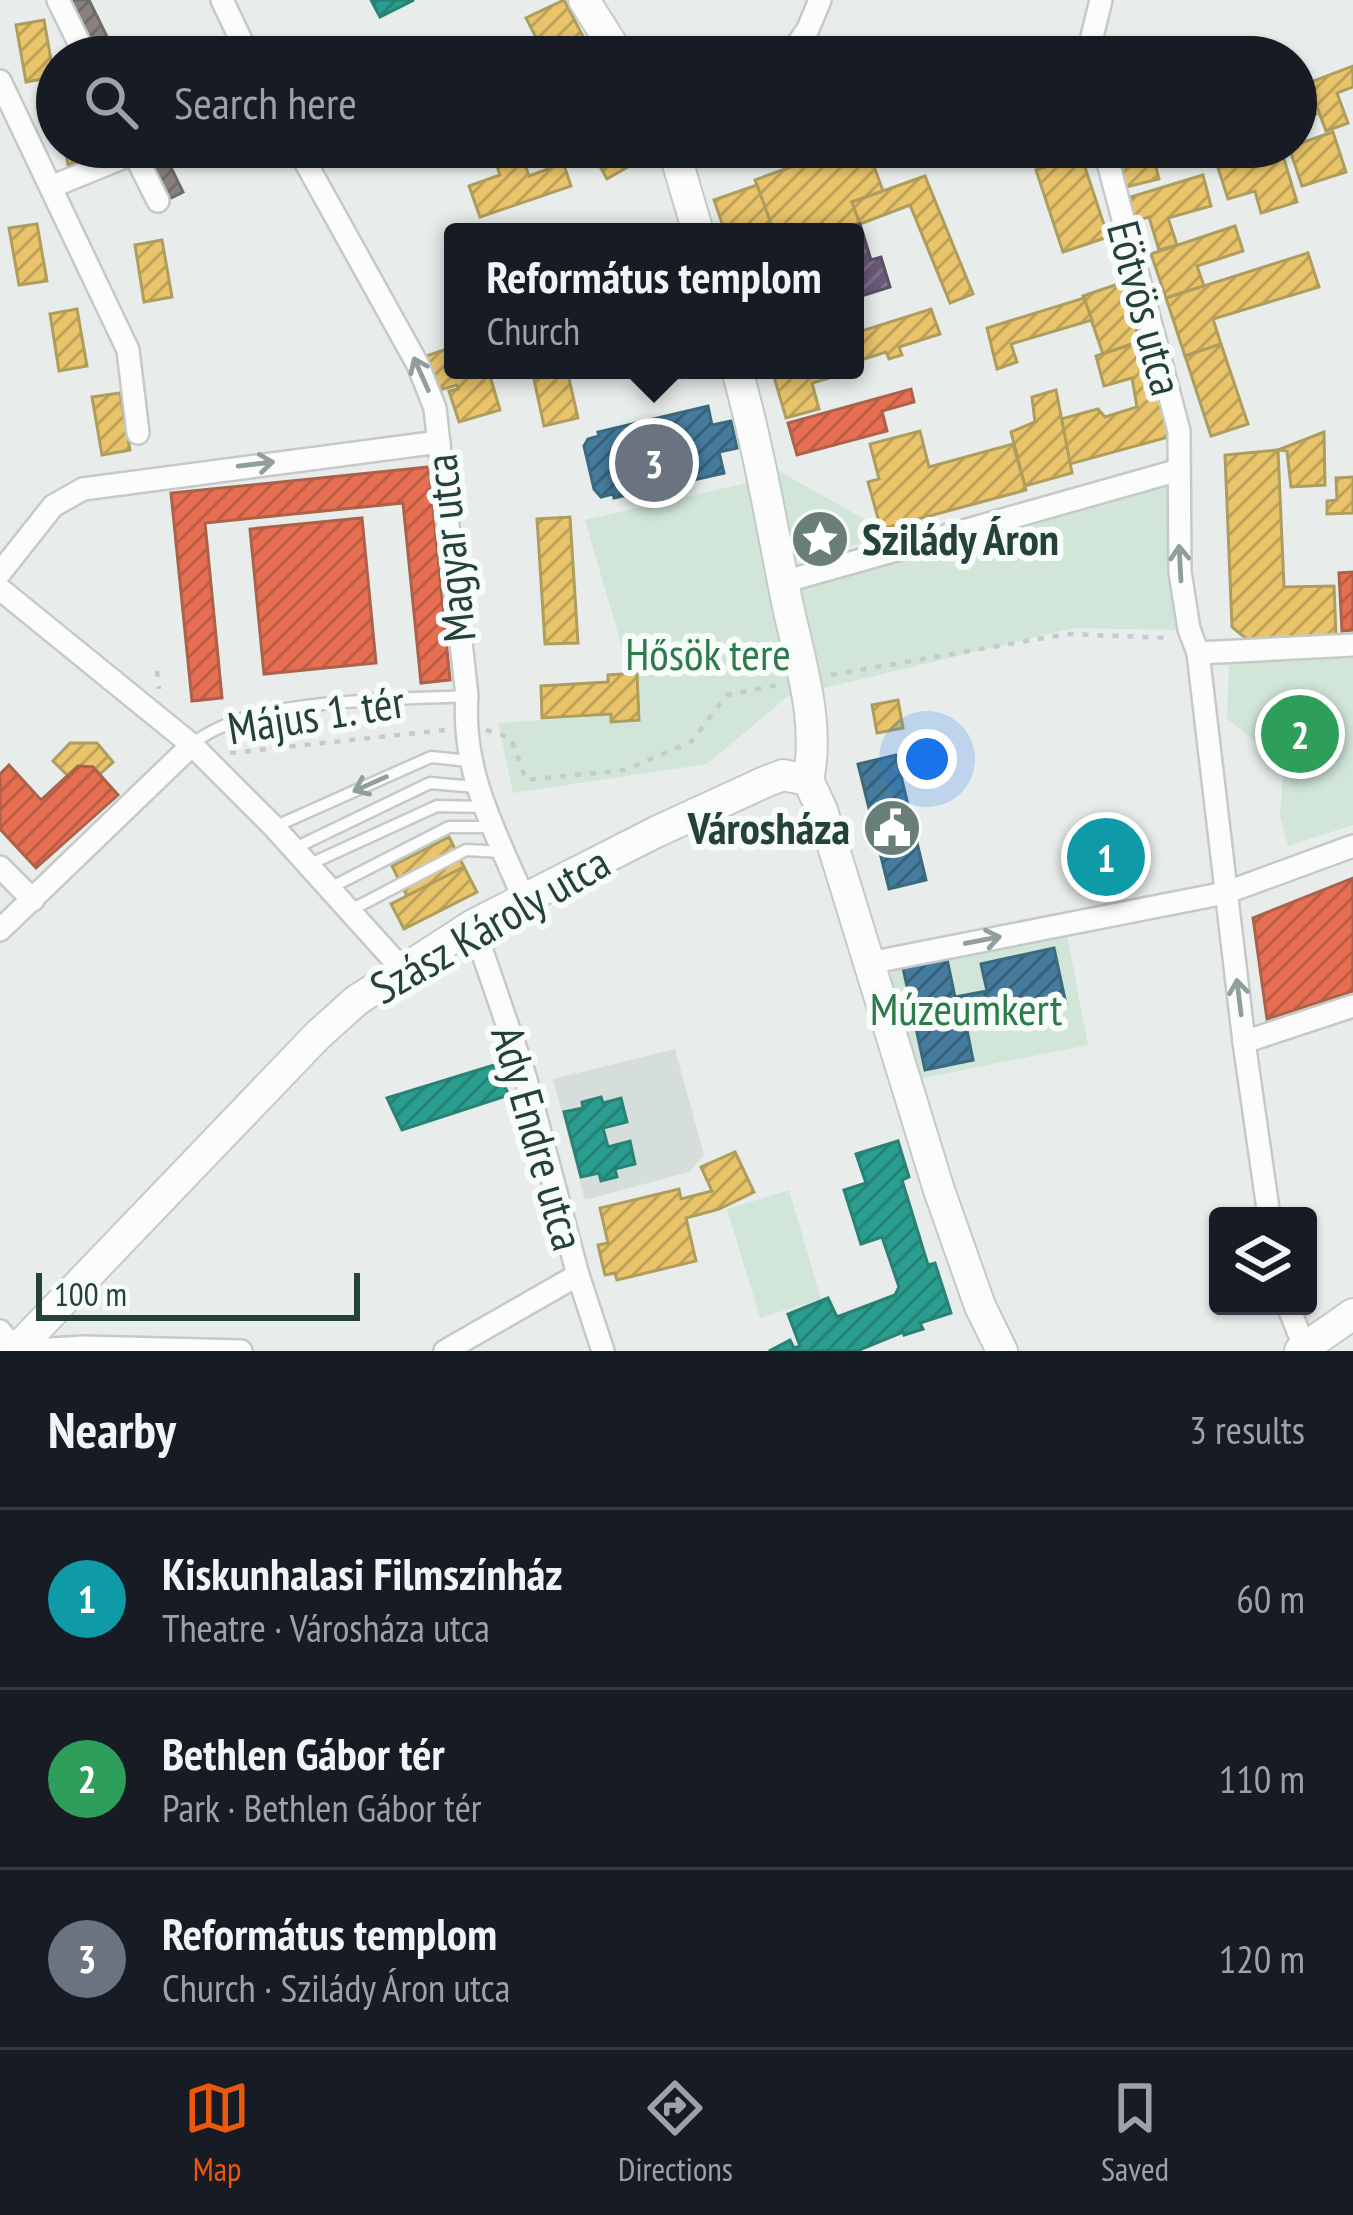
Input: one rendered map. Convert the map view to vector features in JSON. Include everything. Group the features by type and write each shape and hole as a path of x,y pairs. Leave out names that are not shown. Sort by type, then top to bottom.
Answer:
{"main road":[{"path":"584,0 607,36"},
{"path":"681,168 696,223"},
{"path":"739,379 778,542 815,749 808,780 823,810 939,1190 995,1349"},
{"name":"Szász Károly utca","path":"15,1351 318,1035 402,969 472,925 766,782 784,775 808,780"},
{"path":"1303,1350 1353,1314"}],"street":[{"path":"58,0 76,36"},
{"path":"222,0 239,36"},
{"path":"803,36 820,0"},
{"path":"1092,36 1100,5"},
{"path":"0,80 36,156"},
{"path":"42,168 128,350 138,433"},
{"path":"51,187 93,168"},
{"path":"141,168 158,201"},
{"name":"Magyar utca","path":"309,168 418,365 435,408 467,696"},
{"name":"Eötvös utca","path":"1110,168 1179,431 1179,470"},
{"path":"0,573 53,506 83,488 439,442"},
{"path":"783,582 1179,470 1180,572 1198,660 1268,1207"},
{"path":"0,589 198,739 0,930"},
{"path":"1198,660 1353,645"},
{"name":"Május 1. tér","path":"467,696 464,728 469,761 524,899"},
{"name":"Május 1. tér","path":"198,739 402,969"},
{"path":"869,963 1225,893 1353,846"},
{"path":"0,867 34,900"},
{"name":"Ady Endre utca","path":"472,925 525,1076 603,1351"},
{"path":"1244,1042 1353,1006"},
{"path":"440,1350 578,1275"},
{"path":"1291,1315 1303,1350"},
{"path":"0,1331 15,1351 84,1347 241,1351"}],"lane":[{"name":"Május 1. tér","path":"198,739 225,722 344,702 467,696"},
{"path":"274,827 430,757 469,761"},
{"path":"301,857 430,784 484,807"},
{"path":"301,857 437,806 484,807"},
{"path":"330,889 484,807"},
{"path":"350,911 466,850 503,852"}],"path":[{"path":"198,739 229,754 464,728 496,731 511,738 526,780 625,770 691,742 727,695 803,680 1067,634 1179,638 1191,661 1198,660"},
{"path":"157,671 160,700"}],"shaded area":[{"path":"675,1049 704,1155 689,1172 585,1200 553,1079"}],"green space":[{"path":"770,466 866,520 876,539 818,553 786,544"},
{"name":"Hősök tere","path":"1170,481 1176,630 1074,628 787,697 707,764 513,793 498,723 632,714 623,651 585,520 747,483 769,596"},
{"path":"1353,653 1353,825 1288,846 1280,816 1283,777 1266,750 1227,719 1229,658"},
{"name":"Múzeumkert","path":"1066,929 1088,1045 918,1079 885,967"},
{"path":"789,1190 821,1299 760,1318 727,1209"}],"building: Homes":[{"path":"564,0 583,36 535,36 526,18"},
{"path":"44,20 47,36 36,36 36,80 26,82 16,25"},
{"path":"1353,66 1353,87 1337,93 1348,123 1326,131 1317,107 1317,80"},
{"path":"1333,132 1346,172 1302,186 1296,168 1317,168 1317,137"},
{"path":"498,168 526,168 529,176 548,168 565,168 571,186 480,217 469,186 500,175"},
{"path":"601,168 626,168 607,179"},
{"path":"788,168 875,168 883,191 852,202 860,223 771,223 755,180"},
{"path":"1085,168 1108,237 1063,252 1036,170"},
{"path":"1121,168 1156,168 1159,179 1126,187"},
{"path":"1218,168 1287,168 1297,202 1261,213 1255,191 1228,199"},
{"path":"1203,175 1211,206 1168,218 1177,245 1159,250 1149,217 1131,222 1124,199"},
{"path":"925,176 973,294 950,303 910,205 860,223 852,202"},
{"path":"757,185 771,223 722,223 714,200"},
{"path":"37,224 47,281 19,285 9,228"},
{"path":"1235,226 1243,251 1197,266 1204,286 1166,298 1151,254"},
{"path":"162,240 172,297 144,302 135,245"},
{"path":"1308,253 1319,287 1213,319 1221,344 1185,356 1166,298"},
{"path":"1121,283 1140,341 1103,354 1083,296"},
{"path":"1084,298 1092,320 1011,344 1017,362 997,369 987,328"},
{"path":"77,309 87,366 59,371 50,314"},
{"path":"931,309 940,334 899,347 902,355 889,359 886,352 864,359 864,330"},
{"path":"1146,340 1174,430 1165,438 1070,464 1061,419 1098,409 1105,417 1137,407 1132,378 1104,386 1096,356"},
{"path":"1221,344 1248,424 1211,436 1185,356"},
{"path":"444,350 444,379 491,379 500,410 459,422 449,391 458,389 457,385 436,391 426,356"},
{"path":"534,379 569,379 578,418 544,426"},
{"path":"775,379 825,379 812,383 819,409 786,418"},
{"path":"1056,390 1072,473 1025,486 1011,432 1035,422 1032,397"},
{"path":"120,393 130,450 102,455 92,397"},
{"path":"920,431 929,467 1013,444 1026,490 881,529 868,482 879,479 870,444"},
{"path":"1324,432 1325,485 1291,487 1287,451 1278,450"},
{"path":"1278,450 1284,587 1334,586 1336,637 1248,640 1232,627 1225,455"},
{"path":"1353,477 1353,513 1327,514 1327,501 1337,500 1336,478"},
{"path":"570,517 578,643 545,644 537,519"},
{"path":"637,673 639,720 611,722 611,714 542,718 541,686 608,682 608,675"},
{"path":"898,700 903,728 877,733 872,705"},
{"path":"70,743 97,743 113,762 100,774 93,767 78,766 68,776 53,761"},
{"path":"449,837 464,867 407,896 392,866"},
{"path":"464,867 477,892 404,929 391,904"},
{"path":"735,1152 754,1192 686,1218 696,1261 617,1280 615,1273 605,1275 598,1245 608,1243 600,1208 679,1189 681,1199 712,1191 701,1167"}],"building: Shops":[{"path":"911,389 914,402 882,411 887,431 797,455 788,423"},
{"path":"429,467 450,680 421,683 403,503 205,523 222,698 192,701 171,493"},
{"path":"362,518 376,663 264,674 250,529"},
{"path":"1353,572 1353,630 1342,631 1339,573"},
{"path":"9,765 41,800 78,766 93,767 118,795 36,868 0,829 0,774"},
{"path":"1353,878 1353,991 1267,1019 1253,918"}],"building: Offices":[{"path":"864,237 871,260 881,257 890,287 864,295"}],"building: Schools":[{"path":"371,0 414,0 380,17"},
{"path":"494,1065 509,1095 402,1130 387,1098"},
{"path":"601,1097 603,1103 621,1098 627,1122 603,1128 608,1147 630,1141 635,1164 615,1169 617,1177 601,1181 599,1173 581,1177 564,1112"},
{"path":"898,1141 909,1177 902,1180 928,1265 935,1263 951,1313 920,1323 923,1329 857,1351 769,1351 790,1340 794,1348 800,1346 788,1314 828,1298 837,1317 895,1295 899,1287 882,1237 861,1244 844,1190 866,1183 856,1154"}],"building: Public":[{"path":"708,406 712,425 731,421 737,448 719,452 724,473 614,498 613,494 601,497 594,489 584,446 588,439 599,436 598,432"},
{"name":"Városháza","path":"896,755 926,880 889,889 858,764"},
{"path":"1054,948 1066,1004 966,1025 973,1060 925,1070 903,968 947,959 955,997 987,991 981,964"}],"building: Industry":[{"path":"68,0 89,0 107,36 86,36"},
{"path":"151,168 171,168 183,192 167,200"}],"place":[{"name":"Református templom","path":"654,463"},
{"name":"Szilády Áron","path":"820,539"},
{"name":"Bethlen Gábor tér","path":"1300,734"},
{"name":"Városháza","path":"892,828"},
{"name":"Kiskunhalasi Filmszínház","path":"1106,857"}]}
